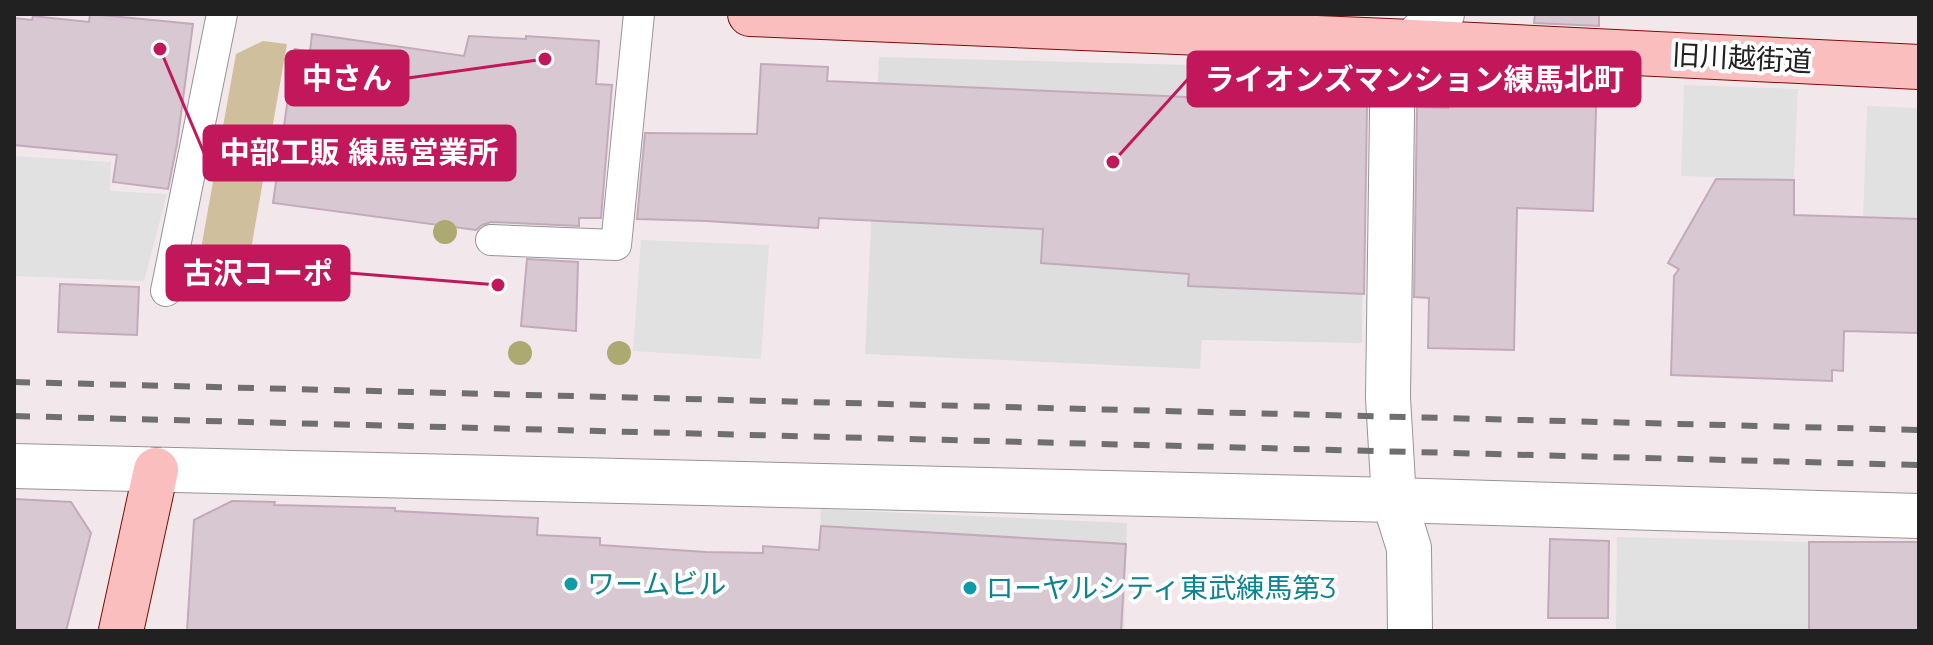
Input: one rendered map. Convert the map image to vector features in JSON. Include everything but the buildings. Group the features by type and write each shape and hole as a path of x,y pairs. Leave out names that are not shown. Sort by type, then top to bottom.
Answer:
{"street":[{"name":"旧川越街道","path":"753,14 1416,33 1919,67"},
{"path":"1410,631 1409,548 1394,500 1388,398 1416,33"},
{"path":"14,466 1919,516"},
{"path":"121,631 156,470"}],"lane":[{"path":"166,291 222,14"},
{"path":"491,240 616,245 639,14"}],"shaded area":[{"path":"263,41 287,44 244,289 195,282 236,54"},
{"path":"879,57 1346,69 1364,93 1362,343 1202,340 1200,369 865,354"},
{"path":"1684,85 1798,89 1794,180 1681,176"},
{"path":"1867,106 1919,108 1919,219 1863,217"},
{"path":"14,156 111,162 110,191 167,194 144,281 14,276"},
{"path":"641,240 769,245 761,359 633,351"},
{"name":"ローヤルシティ東武練馬第3","path":"821,509 1127,523 1124,631 816,631"},
{"path":"1617,537 1809,542 1809,631 1616,631"}],"railway":[{"path":"14,382 1919,430"},
{"path":"14,416 1919,465"}],"place":[{"name":"中部工販 練馬営業所","path":"160,49"},
{"name":"中さん","path":"545,59"},
{"name":"ライオンズマンション練馬北町","path":"1113,162"},
{"name":"古沢コーポ","path":"498,285"},
{"name":"ワームビル","path":"571,584"},
{"name":"ローヤルシティ東武練馬第3","path":"970,588"}]}
